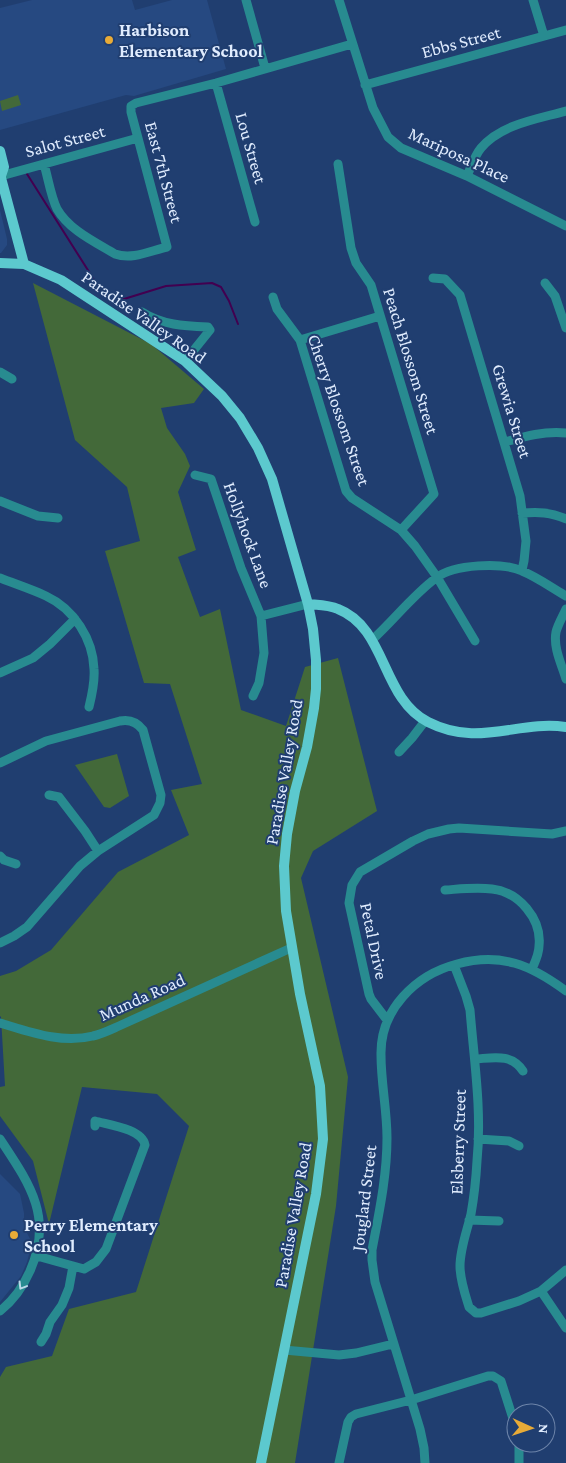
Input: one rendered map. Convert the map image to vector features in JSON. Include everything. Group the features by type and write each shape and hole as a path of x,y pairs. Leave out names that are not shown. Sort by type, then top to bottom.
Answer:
{"main road":[{"path":"0,151 4,167 0,175 24,264 0,263"},
{"name":"Paradise Valley Road","path":"24,264 61,280 186,361 222,396 240,418 258,448 272,478 308,604 313,629 316,689 314,708 307,747 295,791 287,834 284,866 286,911 291,948 320,1086 323,1139 316,1194 261,1463"},
{"path":"308,604 331,606 346,612 358,622 372,640 399,696 426,721 438,727 472,734 488,734 537,727 566,727"}],"street":[{"path":"246,0 265,68"},
{"name":"Mariposa Place","path":"339,0 373,108 388,137 401,148 468,176 565,223"},
{"path":"533,0 544,36"},
{"name":"Ebbs Street","path":"365,85 566,30"},
{"path":"216,83 352,44"},
{"name":"East 7th Street","path":"44,164 56,208 64,219 76,229 122,257 130,257 167,246 131,106 136,103 216,83"},
{"name":"Lou Street","path":"216,83 255,222"},
{"path":"468,176 481,148 495,135 513,126 566,111"},
{"name":"Salot Street","path":"0,175 138,138"},
{"name":"Peach Blossom Street","path":"338,164 351,248 356,263 371,285 434,494 401,530"},
{"name":"Grewia Street","path":"434,278 445,279 460,295 505,442 520,496 526,541 522,570"},
{"path":"545,283 555,296 566,328"},
{"name":"Cherry Blossom Street","path":"273,297 277,309 300,340 346,491 352,498 401,530 415,546 437,577 475,641"},
{"path":"142,312 160,322 179,326 209,328 210,330 186,361"},
{"path":"300,340 380,316"},
{"path":"0,372 12,379"},
{"path":"505,442 550,432 566,433"},
{"name":"Hollyhock Lane","path":"195,475 211,479 241,568 261,616 264,654 260,683 253,696"},
{"path":"0,501 38,516 58,518"},
{"path":"522,513 553,514 566,519"},
{"path":"372,640 437,577 463,568 497,566 522,570 566,596"},
{"path":"0,578 47,596 59,603 75,619 87,638 93,660 94,684 89,707"},
{"name":"Hollyhock Lane","path":"261,616 308,604"},
{"path":"566,609 556,632 557,651 566,679"},
{"path":"0,673 34,658 75,619"},
{"path":"0,763 46,741 123,720 130,720 137,724 145,734 161,795 160,803 154,815 120,835 98,851 80,866 27,927 0,943"},
{"path":"399,752 426,721"},
{"path":"49,794 58,797 86,832 98,851"},
{"name":"Petal Drive","path":"387,1020 369,994 349,909 350,891 360,872 412,841 438,832 459,828 552,834 566,831"},
{"path":"0,856 4,860 16,864"},
{"path":"445,890 490,888 510,895 522,904 535,921 539,935 539,949 532,969"},
{"name":"Munda Road","path":"0,1023 39,1035 67,1039 90,1037 119,1026 291,948"},
{"name":"Jouglard Street","path":"425,1463 424,1448 375,1282 372,1260 385,1184 387,1160 385,1095 380,1053 383,1033 387,1020 396,1004 415,984 438,970 474,960 513,962 547,976 566,991"},
{"name":"Elsberry Street","path":"454,965 470,1010 478,1106 476,1176 469,1220 461,1252 460,1270 468,1307 476,1313 481,1313 519,1301 541,1291"},
{"path":"475,1059 505,1058 517,1063 523,1070"},
{"path":"37,1256 84,1269 96,1262 103,1254 146,1145 143,1138 137,1133 95,1121 95,1126"},
{"path":"0,1139 26,1178 36,1203 39,1216 40,1238 37,1256 24,1285 0,1311"},
{"path":"478,1140 509,1141 519,1146"},
{"path":"469,1220 499,1221"},
{"path":"41,1342 69,1288 73,1266"},
{"path":"566,1270 541,1291 566,1328"},
{"path":"284,1350 339,1354 356,1353 393,1344"},
{"path":"339,1463 348,1422 351,1417 358,1413 411,1400 488,1376 501,1381 508,1403"}],"shaded area":[{"name":"Harbison Elementary School","path":"32,0 132,0 135,10 172,0 207,0 226,69 134,96 126,95 0,130 0,8"},
{"path":"0,210 7,239 7,245 1,253 0,253"},
{"name":"Perry Elementary School","path":"0,1174 20,1194 24,1213 24,1227 32,1243 21,1276 0,1302"}],"green space":[{"path":"18,95 21,105 2,111 0,101"},
{"path":"33,283 151,344 204,389 194,403 161,408 167,428 185,454 190,466 178,492 196,550 178,557 200,617 220,609 241,710 286,726 305,667 338,658 377,811 313,851 301,878 348,1077 336,1206 295,1463 0,1463 0,1377 6,1367 52,1356 69,1309 136,1292 189,1126 157,1094 82,1087 49,1224 33,1161 0,1116 0,1087 5,1086 0,1016 0,976 16,971 51,950 118,872 189,835 171,790 202,784 170,684 144,683 105,551 140,541 127,487 75,440"},
{"path":"117,754 129,796 110,808 104,807 75,765"}],"waterway":[{"path":"27,174 98,286 116,298 124,299 166,286 212,283 221,287 238,324"}],"place":[{"name":"Harbison Elementary School","path":"109,40"},
{"name":"Perry Elementary School","path":"14,1235"}]}
